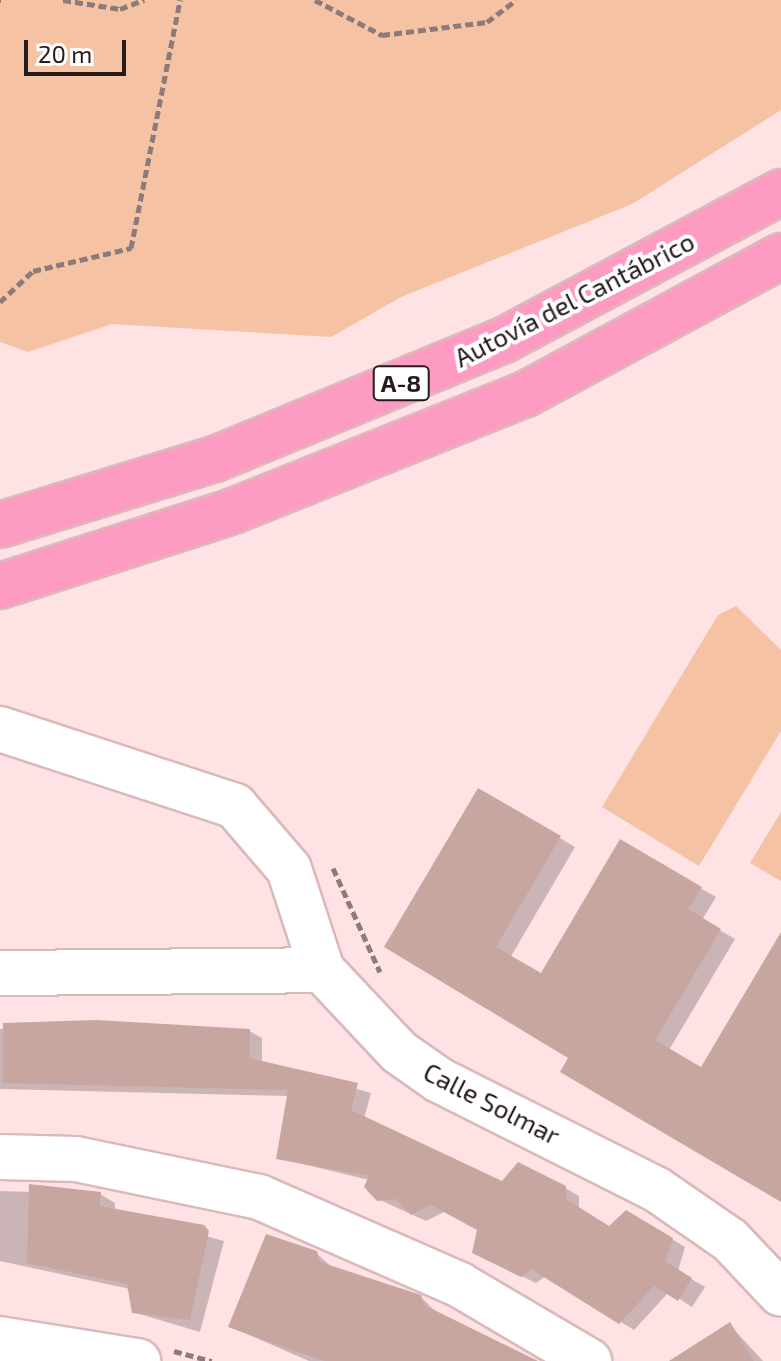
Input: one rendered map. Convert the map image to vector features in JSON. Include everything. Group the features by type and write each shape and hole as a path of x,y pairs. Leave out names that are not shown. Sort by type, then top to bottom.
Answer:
{"highway":[{"name":"Autovía del Cantábrico","path":"0,525 215,459 504,340 781,192"},
{"name":"A-8","path":"0,586 233,511 526,394 781,256"}],"street":[{"path":"0,729 235,806 289,869 322,970 0,973"},
{"name":"Calle Solmar","path":"322,970 399,1052 439,1080 670,1197 730,1240 781,1294"},
{"path":"0,1157 76,1159 259,1197 460,1285 589,1361"},
{"path":"0,1339 138,1361"}],"path":[{"path":"63,0 120,9 144,0"},
{"path":"0,302 33,271 131,248 180,0"},
{"path":"315,0 382,35 487,22 516,0"},
{"path":"326,855 389,985"}],"shaded area":[{"path":"0,0 781,0 781,110 632,204 401,297 331,337 112,324 28,352 0,342"},
{"path":"736,606 781,650 781,731 699,866 602,807 718,615"},
{"path":"781,812 781,881 750,863"}],"building":[{"path":"478,788 561,836 496,947 541,973 620,839 702,887 688,909 721,929 655,1040 701,1067 781,932 781,1202 560,1072 568,1058 384,947"},
{"path":"96,1020 250,1029 249,1058 358,1083 351,1110 502,1181 518,1162 566,1186 566,1199 609,1226 626,1210 673,1238 665,1261 692,1278 678,1301 654,1286 619,1324 531,1269 521,1277 472,1253 477,1230 431,1205 411,1215 396,1199 377,1201 364,1187 369,1176 276,1159 288,1090 3,1083 3,1023"},
{"path":"29,1184 101,1192 100,1206 204,1225 209,1231 190,1320 132,1313 127,1284 27,1263"},
{"path":"266,1234 317,1251 320,1262 421,1295 424,1305 538,1361 324,1361 228,1327"},
{"path":"730,1322 754,1361 669,1361"}]}
